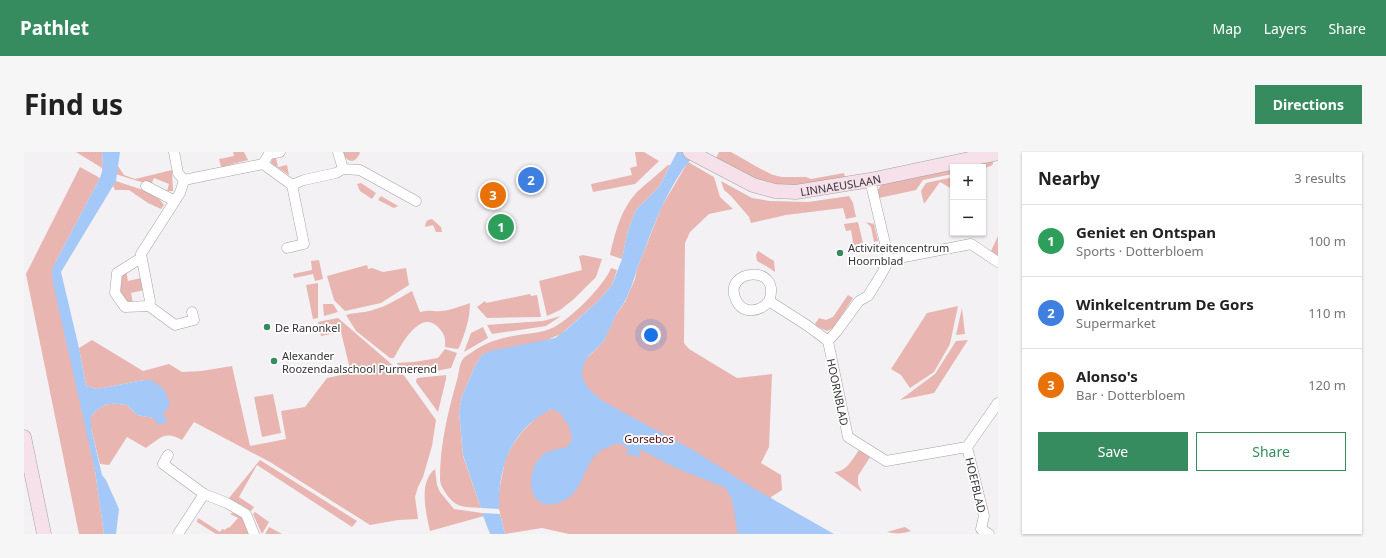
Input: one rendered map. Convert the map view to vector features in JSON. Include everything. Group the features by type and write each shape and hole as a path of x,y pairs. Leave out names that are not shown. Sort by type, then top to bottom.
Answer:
{"street":[{"path":"174,152 178,173 184,180"},
{"path":"263,164 269,154 280,152"},
{"path":"338,152 344,169"},
{"name":"LINNAEUSLAAN","path":"690,152 753,185 775,191 796,192 870,180 970,155 998,153"},
{"path":"184,180 263,164 292,185 304,244 287,248"},
{"path":"292,185 304,180 336,174 344,169 360,170 416,201"},
{"path":"149,306 150,301 141,254 180,193 184,180"},
{"path":"769,301 828,341 859,301 868,296 882,275 888,260 870,180"},
{"path":"146,186 175,201"},
{"path":"888,260 970,244 998,262"},
{"path":"141,258 117,273 115,293 126,307 149,306 175,324 194,320 192,312"},
{"name":"HOORNBLAD","path":"828,341 848,437 886,461 967,447"},
{"name":"HOEFBLAD","path":"981,532 984,516 967,447 998,403"},
{"path":"24,437 44,534"},
{"path":"168,455 163,464 204,494 227,503 246,514 254,534"},
{"path":"178,534 204,494"}],"green space":[{"path":"76,152 102,152 103,168 118,166 124,175 135,179 172,170 173,191 167,191 169,184 154,178 151,185 102,170 102,168"},
{"path":"233,152 244,152 248,160 221,167 219,159 234,156"},
{"path":"343,152 360,153 356,159 350,161 346,158"},
{"path":"635,152 644,152 659,161 635,184 593,192 591,184 632,175 630,168 637,166"},
{"path":"719,152 731,152 773,175 782,177 806,177 811,179 844,173 845,178 802,185 781,185 770,183 748,176 716,158"},
{"path":"276,158 278,167 287,165 289,175 271,163 272,159"},
{"path":"993,161 991,166 986,167 986,164 978,164"},
{"name":"Gorsebos","path":"688,162 714,177 720,197 733,209 709,214 690,232 685,243 684,343 689,349 737,378 772,374 769,447 761,463 781,475 782,490 771,497 769,534 569,534 542,528 505,534 499,509 499,492 505,460 521,433 539,415 551,409 586,359 603,342 615,316 625,302 635,279 637,269 662,206"},
{"path":"668,165 670,165 659,187 636,210 628,230 622,259 610,255 623,214 631,199"},
{"path":"80,167 100,178 55,263 95,471 104,534 79,534 26,274"},
{"path":"950,170 950,175 923,180 916,190 879,198 877,191 882,184"},
{"path":"950,178 950,188 940,182 924,204 921,191 926,183"},
{"path":"116,181 155,194 164,205 161,209 148,203 129,190 115,190 113,186"},
{"path":"721,181 752,198 770,201 808,202 849,196 853,203 856,217 846,219 843,208 786,215 751,223 749,217 724,190"},
{"path":"361,183 376,193 372,199 360,191 357,184"},
{"path":"381,196 398,206 394,208 378,200"},
{"path":"432,219 441,227 442,232 436,232 433,225 425,227 426,222"},
{"path":"858,222 863,243 851,246 850,243 853,242 851,230 846,231 844,224"},
{"path":"866,222 874,224 878,241 874,242 871,227"},
{"path":"998,236 998,256 991,251"},
{"path":"758,251 774,261 775,272 757,261 756,255"},
{"path":"583,255 602,259 596,277 574,299 560,310 547,316 539,281 582,270 579,256"},
{"path":"319,260 323,279 315,281 313,274 294,278 293,274 312,270 311,261"},
{"path":"367,265 368,269 372,268 383,272 406,268 409,285 381,303 345,311 334,300 327,276"},
{"path":"611,268 617,270 612,285 598,301 561,334 547,340 482,355 476,364 462,396 459,412 463,456 481,508 464,507 456,504 452,501 441,485 440,465 448,416 463,359 475,350 493,341 544,331 557,325 585,303 601,284"},
{"path":"126,270 128,281 141,278 144,290 131,293 133,303 124,300 120,292 120,281"},
{"path":"318,283 318,318 313,319 306,285"},
{"path":"412,291 420,312 446,310 470,303 467,326 459,348 445,347 445,338 440,329 431,323 425,322 418,325 412,331 401,345 394,358 390,358 356,331 346,315 378,309"},
{"path":"530,294 531,296 537,295 541,317 487,318 477,307 485,301 486,303"},
{"path":"848,295 853,298 834,327 827,331 816,326 815,324 819,318 826,320 833,317"},
{"path":"323,304 333,304 338,312 324,316"},
{"path":"958,306 950,344 934,372 910,388 901,375 891,369 927,313"},
{"path":"962,308 965,334 956,335"},
{"path":"561,316 546,326 492,334 487,325 543,321"},
{"path":"338,318 403,374 436,420 432,446 423,477 415,497 418,519 398,520 370,525 270,462 194,422 182,440 176,437 163,436 146,448 127,437 109,465 100,464 91,428 91,416 100,408 107,404 127,405 137,415 153,418 163,415 144,380 97,389 86,386 79,348 92,340 143,371 169,364 182,372 201,371 232,366 250,446 286,439 281,411 305,407 327,378 351,373 341,332 321,336 318,322"},
{"path":"483,327 488,338 464,352 471,333"},
{"path":"968,340 934,393 900,400 935,374 956,341"},
{"path":"445,349 457,353 451,368 421,374 406,371 396,363 438,358"},
{"path":"446,375 438,412 416,382 417,378"},
{"path":"273,394 281,433 262,437 254,397"},
{"path":"859,450 870,457 858,476 858,484 862,492 834,472 845,468"},
{"path":"260,460 357,521 352,527 257,465 239,497 254,507 251,511 240,504 232,502 229,498"},
{"path":"435,469 437,485 440,492 454,509 482,513 484,516 430,531 425,507 425,490 426,482"},
{"path":"255,512 269,522 262,534 253,514"},
{"path":"232,513 242,518 249,534 216,534 197,522 198,518 220,532 222,529 225,530 228,527 229,528 238,518 230,514"},
{"path":"269,527 282,534 265,534"},
{"path":"905,527 911,531 905,533 887,532"}],"water":[{"path":"102,152 120,152 116,181 61,272 79,348 86,386 97,389 144,380 153,381 164,389 170,404 163,415 168,421 159,425 153,418 137,415 127,405 107,404 91,416 91,428 102,475 106,480 119,509 116,534 104,534 95,471 52,279 52,270 55,263 100,178 103,168"},
{"path":"677,152 697,152 677,178 669,193 655,223 632,285 608,333 603,342 586,360 582,374 584,380 591,391 608,404 693,450 753,488 834,534 738,534 732,500 726,488 678,469 639,449 640,457 626,454 628,449 618,443 599,452 593,458 578,487 567,499 558,503 547,504 540,502 534,496 532,488 531,479 533,469 544,454 567,447 572,439 569,426 560,413 551,409 526,427 510,451 504,464 501,478 499,509 481,508 463,455 459,412 462,396 476,364 482,355 490,351 555,338 598,301 612,285 622,259 628,230 636,210 659,187"},
{"path":"482,513 500,514 505,534 490,534"}],"place":[{"name":"Winkelcentrum De Gors","path":"531,180"},
{"name":"Alonso's","path":"493,195"},
{"name":"Geniet en Ontspan","path":"501,227"},
{"name":"Activiteitencentrum Hoornblad","path":"840,253"},
{"name":"De Ranonkel","path":"267,327"},
{"name":"Alexander Roozendaalschool Purmerend","path":"274,361"}]}
